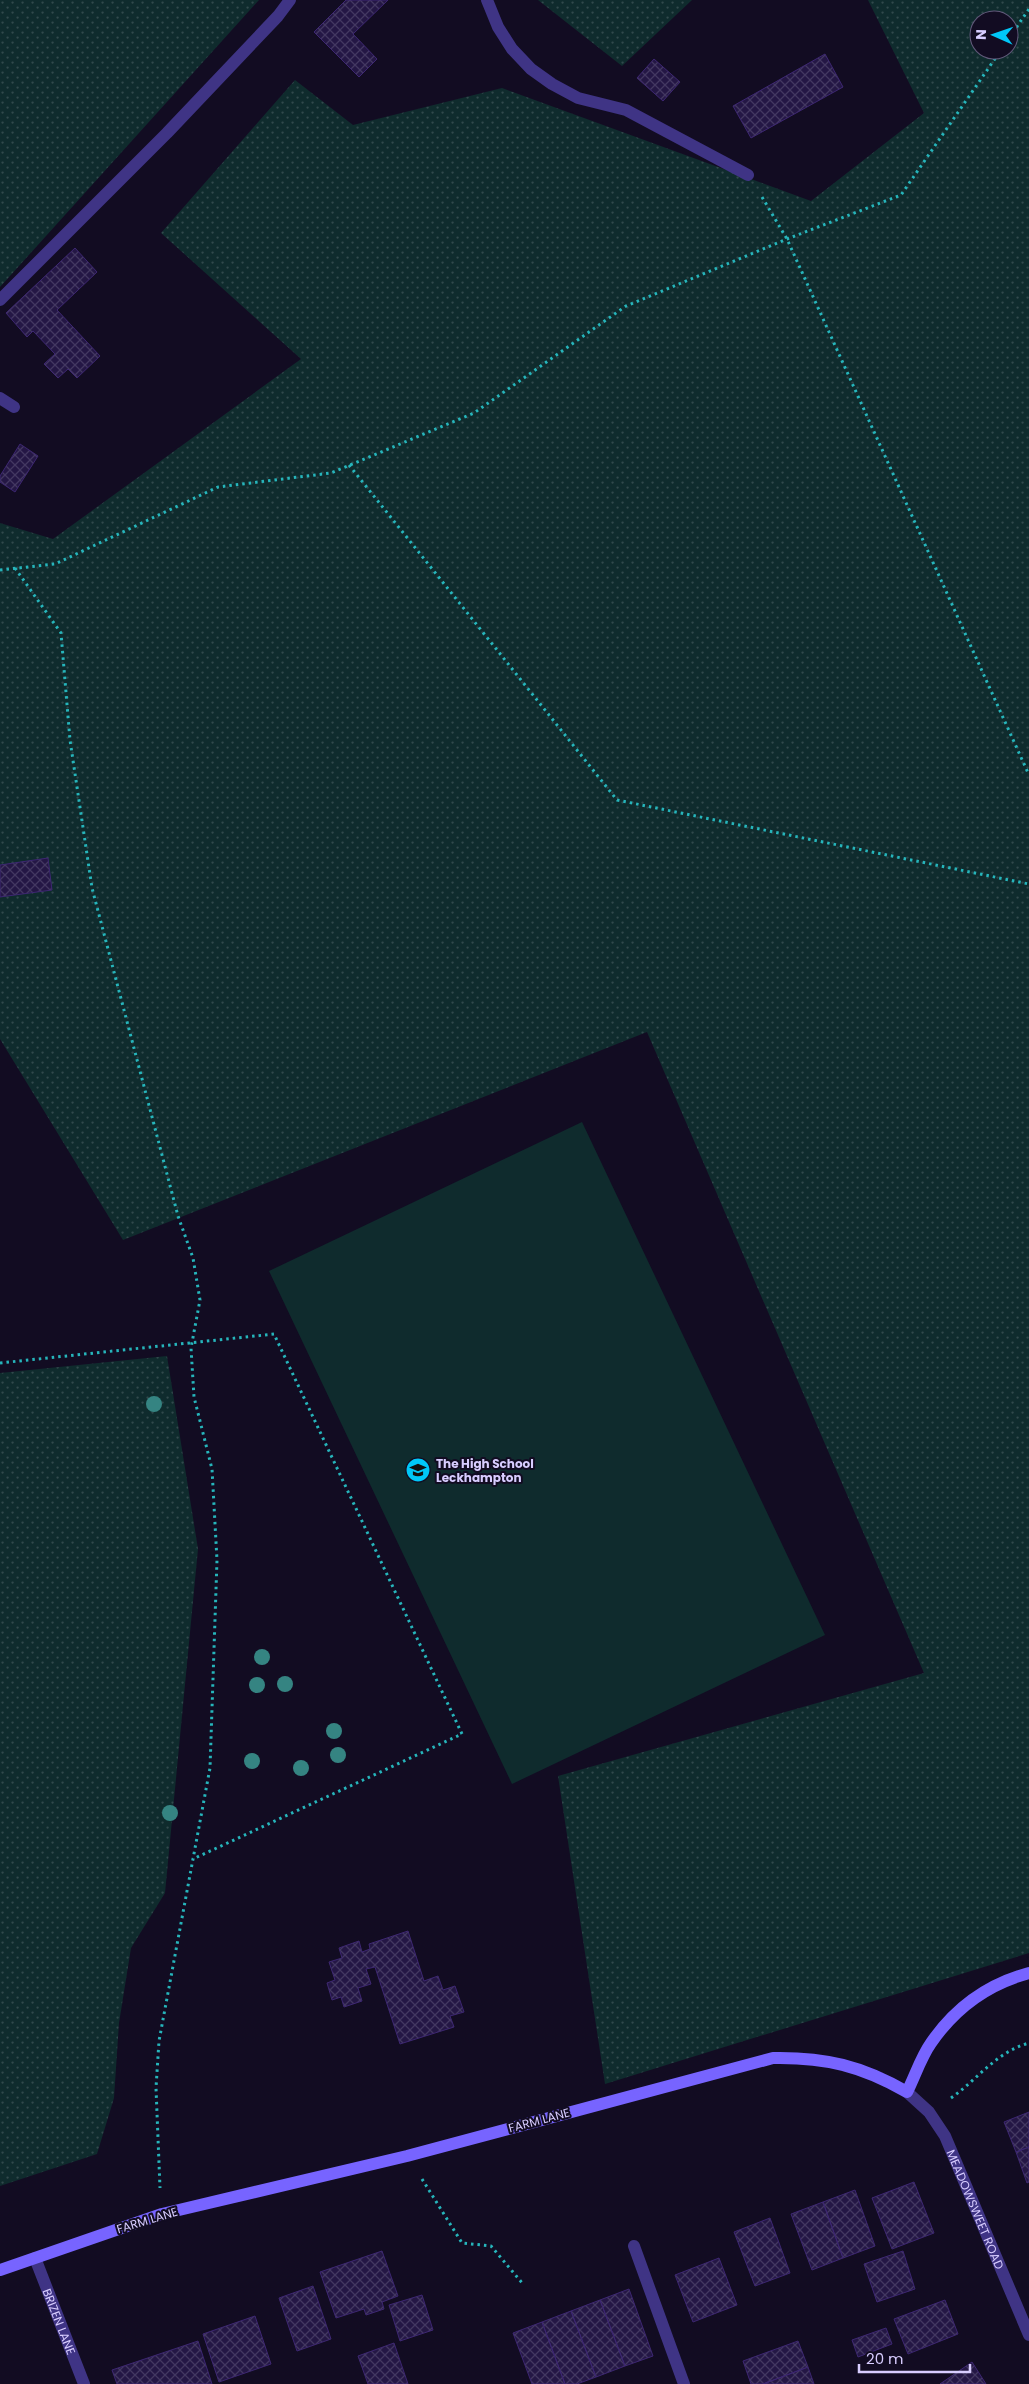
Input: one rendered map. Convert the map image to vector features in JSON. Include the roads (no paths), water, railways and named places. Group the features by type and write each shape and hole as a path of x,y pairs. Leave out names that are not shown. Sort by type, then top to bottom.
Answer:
{"street":[{"path":"0,300 167,132 278,16 290,0"},
{"path":"486,0 498,27 512,49 531,69 552,84 578,98 626,110 748,175"},
{"path":"0,398 14,406"},
{"path":"907,2092 930,2044 958,2012 982,1992 1007,1979 1029,1974"},
{"name":"FARM LANE","path":"0,2270 162,2214 407,2156 773,2058 805,2057 838,2062 885,2079 907,2092"},
{"name":"MEADOWSWEET ROAD","path":"907,2092 929,2112 945,2136 1029,2335"},
{"path":"634,2246 684,2384"},
{"name":"BRIZEN LANE","path":"35,2258 84,2384"}],"place":[{"name":"The High School Leckhampton","path":"418,1470"}]}
